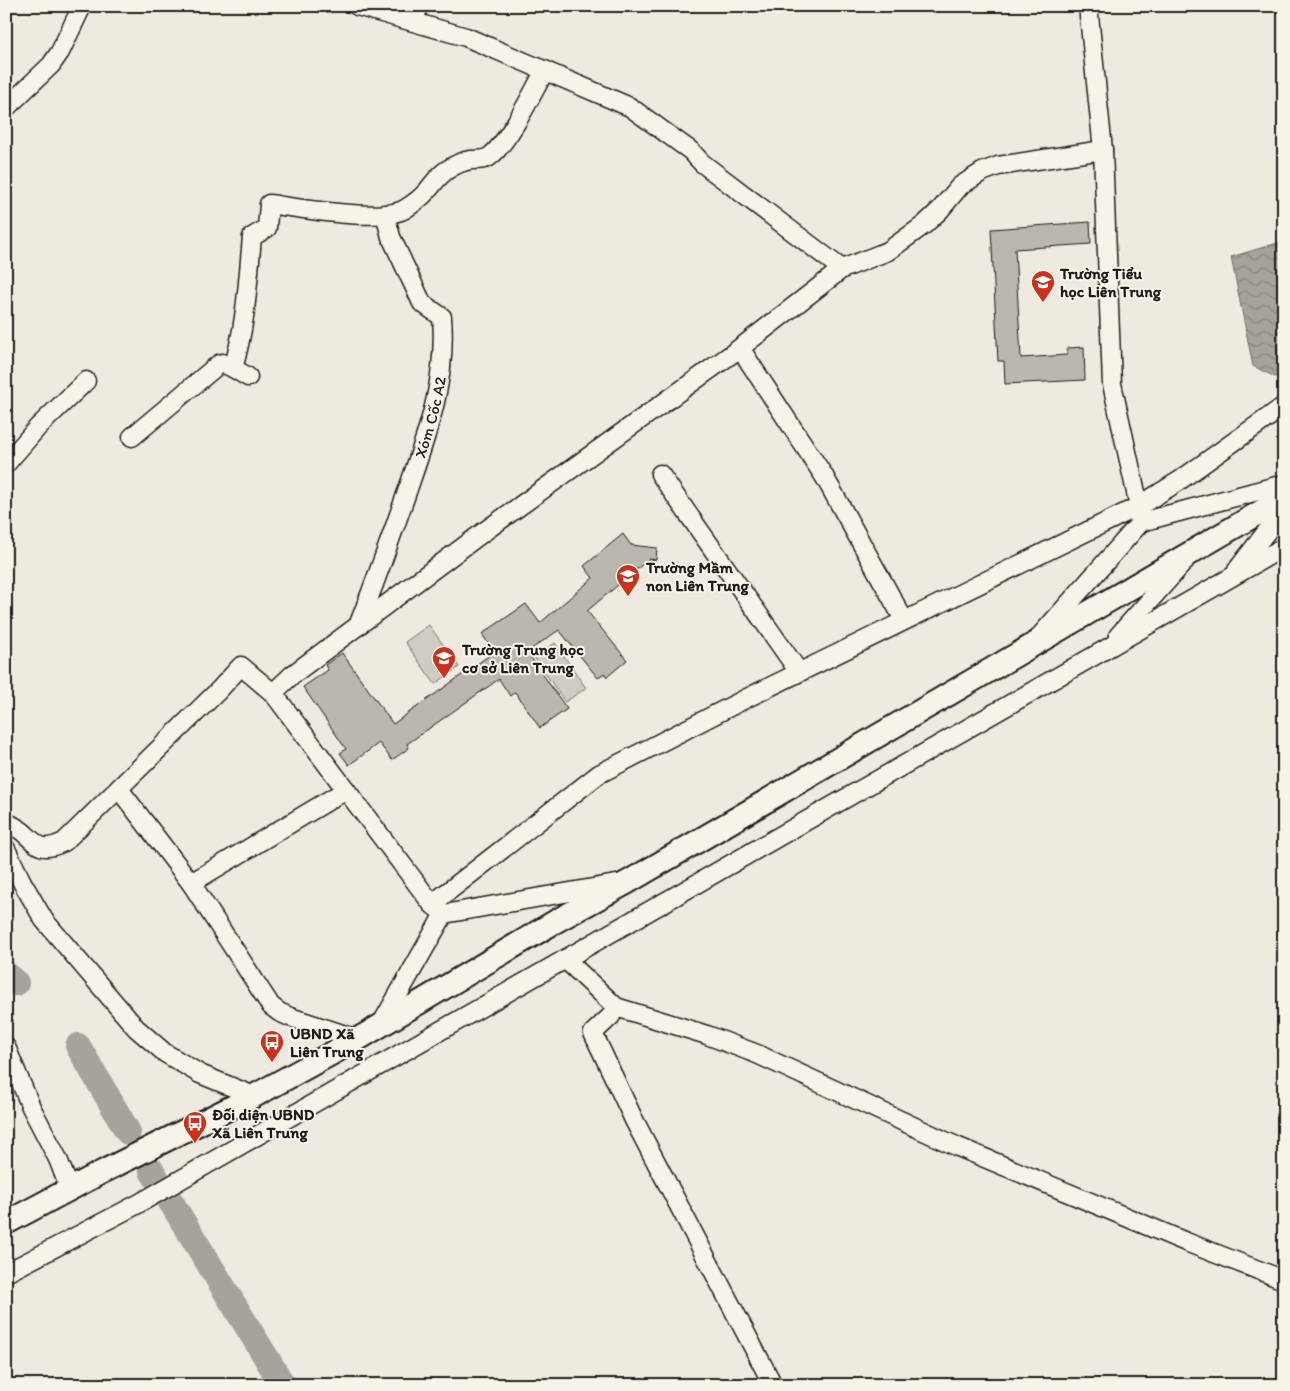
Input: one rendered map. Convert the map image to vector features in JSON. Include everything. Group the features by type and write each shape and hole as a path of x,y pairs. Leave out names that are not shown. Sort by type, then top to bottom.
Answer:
{"main road":[{"path":"7,1222 254,1096 358,1039 558,920 628,882 1284,498"}],"street":[{"path":"6,108 52,65 82,6"},
{"path":"357,6 417,14 630,107 691,151 702,163 842,268"},
{"path":"1088,6 1103,150 1112,384 1140,514"},
{"path":"233,368 244,316 252,237 267,228 268,204 329,212 385,214 403,210 428,191 439,176 457,164 470,160 481,160 490,156 507,137 545,70"},
{"path":"272,692 478,536 740,348 842,268 888,251 906,239 940,210 960,186 982,172 998,166 1103,150"},
{"name":"Xóm Cốc A2","path":"358,626 382,566 430,424 439,387 443,357 442,317 422,303 391,237 385,214"},
{"path":"740,348 767,386 824,476 904,620"},
{"path":"132,437 219,364 222,363 248,377"},
{"path":"6,464 38,427 86,381"},
{"path":"1033,644 1140,514 1179,481 1284,406"},
{"path":"660,474 798,672"},
{"path":"382,1023 438,909 599,774 904,620 1140,514 1284,484"},
{"path":"1233,575 1284,508"},
{"path":"6,1273 138,1204 1284,547"},
{"path":"1108,647 1194,550"},
{"path":"6,822 22,832 33,843 43,847 54,846 64,842 218,691 241,666 272,692 438,909"},
{"path":"119,789 192,883 271,1006 290,1017 358,1039"},
{"path":"192,883 346,790"},
{"path":"6,848 22,882 44,920 136,1028 165,1053 200,1074 254,1096"},
{"path":"438,909 628,882"},
{"path":"565,959 616,1007 708,1035 757,1054 956,1146 1186,1242 1284,1280"},
{"path":"616,1007 611,1016 593,1033 634,1120 773,1385"},
{"path":"6,1047 32,1107 58,1159 70,1190"}],"shaded area":[{"path":"429,625 459,667 435,684 405,642"},
{"path":"555,643 586,688 565,702 534,657"}],"water":[{"path":"1284,241 1284,371 1275,377 1253,366 1231,257"}],"building":[{"path":"1090,222 1091,244 1015,249 1021,358 1067,355 1067,348 1084,347 1085,380 1005,384 1004,361 998,361 991,229"},
{"path":"623,534 631,545 657,548 656,560 649,559 587,611 627,660 607,677 604,673 598,678 559,630 527,652 567,709 540,728 515,692 510,696 499,679 407,744 409,748 392,760 379,743 349,765 340,753 346,749 303,687 328,670 325,665 342,653 393,724 494,652 482,634 526,604 540,623 593,578 584,566"}],"waterway":[{"path":"6,974 16,983"},
{"path":"78,1046 128,1132"},
{"path":"152,1171 283,1385"}],"place":[{"name":"Trường Tiểu học Liên Trung","path":"1043,303"},
{"name":"Trường Mầm non Liên Trung","path":"628,597"},
{"name":"Trường Trung học cơ sở Liên Trung","path":"444,679"},
{"name":"UBND Xã Liên Trung","path":"272,1063"},
{"name":"Đối diện UBND Xã Liên Trung","path":"195,1144"}]}
